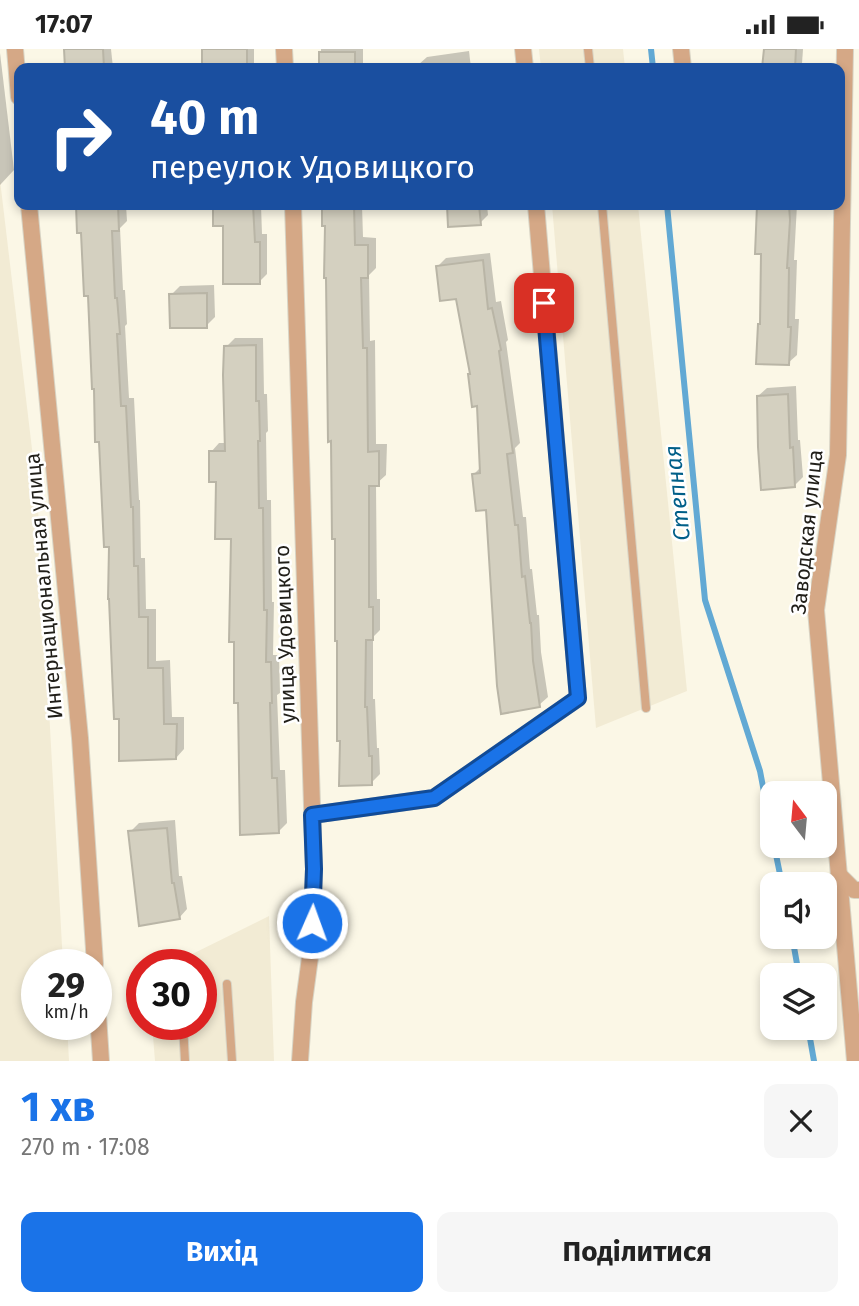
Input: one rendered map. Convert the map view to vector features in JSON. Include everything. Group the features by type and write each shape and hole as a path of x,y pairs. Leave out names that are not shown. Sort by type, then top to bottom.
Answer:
{"street":[{"name":"Заводская улица","path":"845,49 845,185"},
{"name":"Интернациональная улица","path":"29,210 80,738 94,949"},
{"name":"улица Удовицкого","path":"293,210 314,869 311,950 300,1061"},
{"path":"312,815 434,798 578,698 536,210"},
{"name":"Заводская улица","path":"844,210 838,455 816,610 855,1061"},
{"path":"839,875 854,890 859,890"},
{"path":"100,1040 101,1061"}],"lane":[{"path":"602,210 646,708"},
{"path":"228,984 232,1061"},
{"path":"184,1040 185,1061"}],"shaded area":[{"path":"539,49 623,49 624,63 540,63"},
{"path":"0,180 37,491 62,949 21,949 21,1040 68,1040 69,1061 0,1061"},
{"path":"552,210 639,210 687,691 596,728"},
{"path":"269,916 274,1061 155,1061 153,1040 217,1040 217,949 202,949"}],"building":[{"path":"64,49 103,49 104,63 65,63"},
{"path":"202,49 247,49 247,63 202,63"},
{"path":"764,49 796,49 795,63 763,63"},
{"path":"319,52 355,52 355,63 319,63"},
{"path":"76,210 118,210 119,231 112,231 115,298 120,334 117,334 121,406 126,406 134,566 138,566 139,617 148,617 148,668 163,668 164,724 177,724 176,759 119,761 119,719 114,719 108,599 109,547 104,547 99,442 95,442 88,296 84,296 81,233 77,233"},
{"path":"213,210 253,210 255,242 260,242 260,284 223,284 223,226 213,226"},
{"path":"322,210 354,210 355,245 368,245 368,278 361,278 363,348 367,348 368,452 379,451 379,486 369,486 369,607 373,607 373,640 366,640 365,707 369,756 372,756 372,785 339,786 335,539 332,539 331,441 328,442 325,226 322,226"},
{"path":"447,210 480,210 481,225 448,227"},
{"path":"757,210 789,210 787,268 788,327 791,327 789,365 756,364 760,324 761,254 755,254"},
{"path":"483,260 488,309 492,308 501,350 499,351 513,453 507,454 540,707 501,714 486,510 476,511 472,474 480,473 477,406 472,407 470,374 456,299 440,301 436,266"},
{"path":"207,293 207,328 170,328 169,294"},
{"path":"256,345 256,401 259,401 260,441 259,508 263,508 264,610 267,610 266,662 271,662 272,778 277,778 279,833 240,835 238,703 234,703 234,642 229,642 231,539 215,539 216,482 209,482 209,451 225,451 224,346"},
{"path":"788,394 795,487 761,490 757,396"},
{"path":"167,828 172,883 180,919 139,926 128,831"}],"waterway":[{"name":"Степная","path":"651,49 652,63"},
{"name":"Степная","path":"667,210 705,600 762,781"},
{"path":"777,858 780,872"},
{"path":"794,949 797,963"},
{"path":"810,1040 814,1061"}],"route":[{"path":"312,923 312,815 434,798 578,698 544,303"}]}
